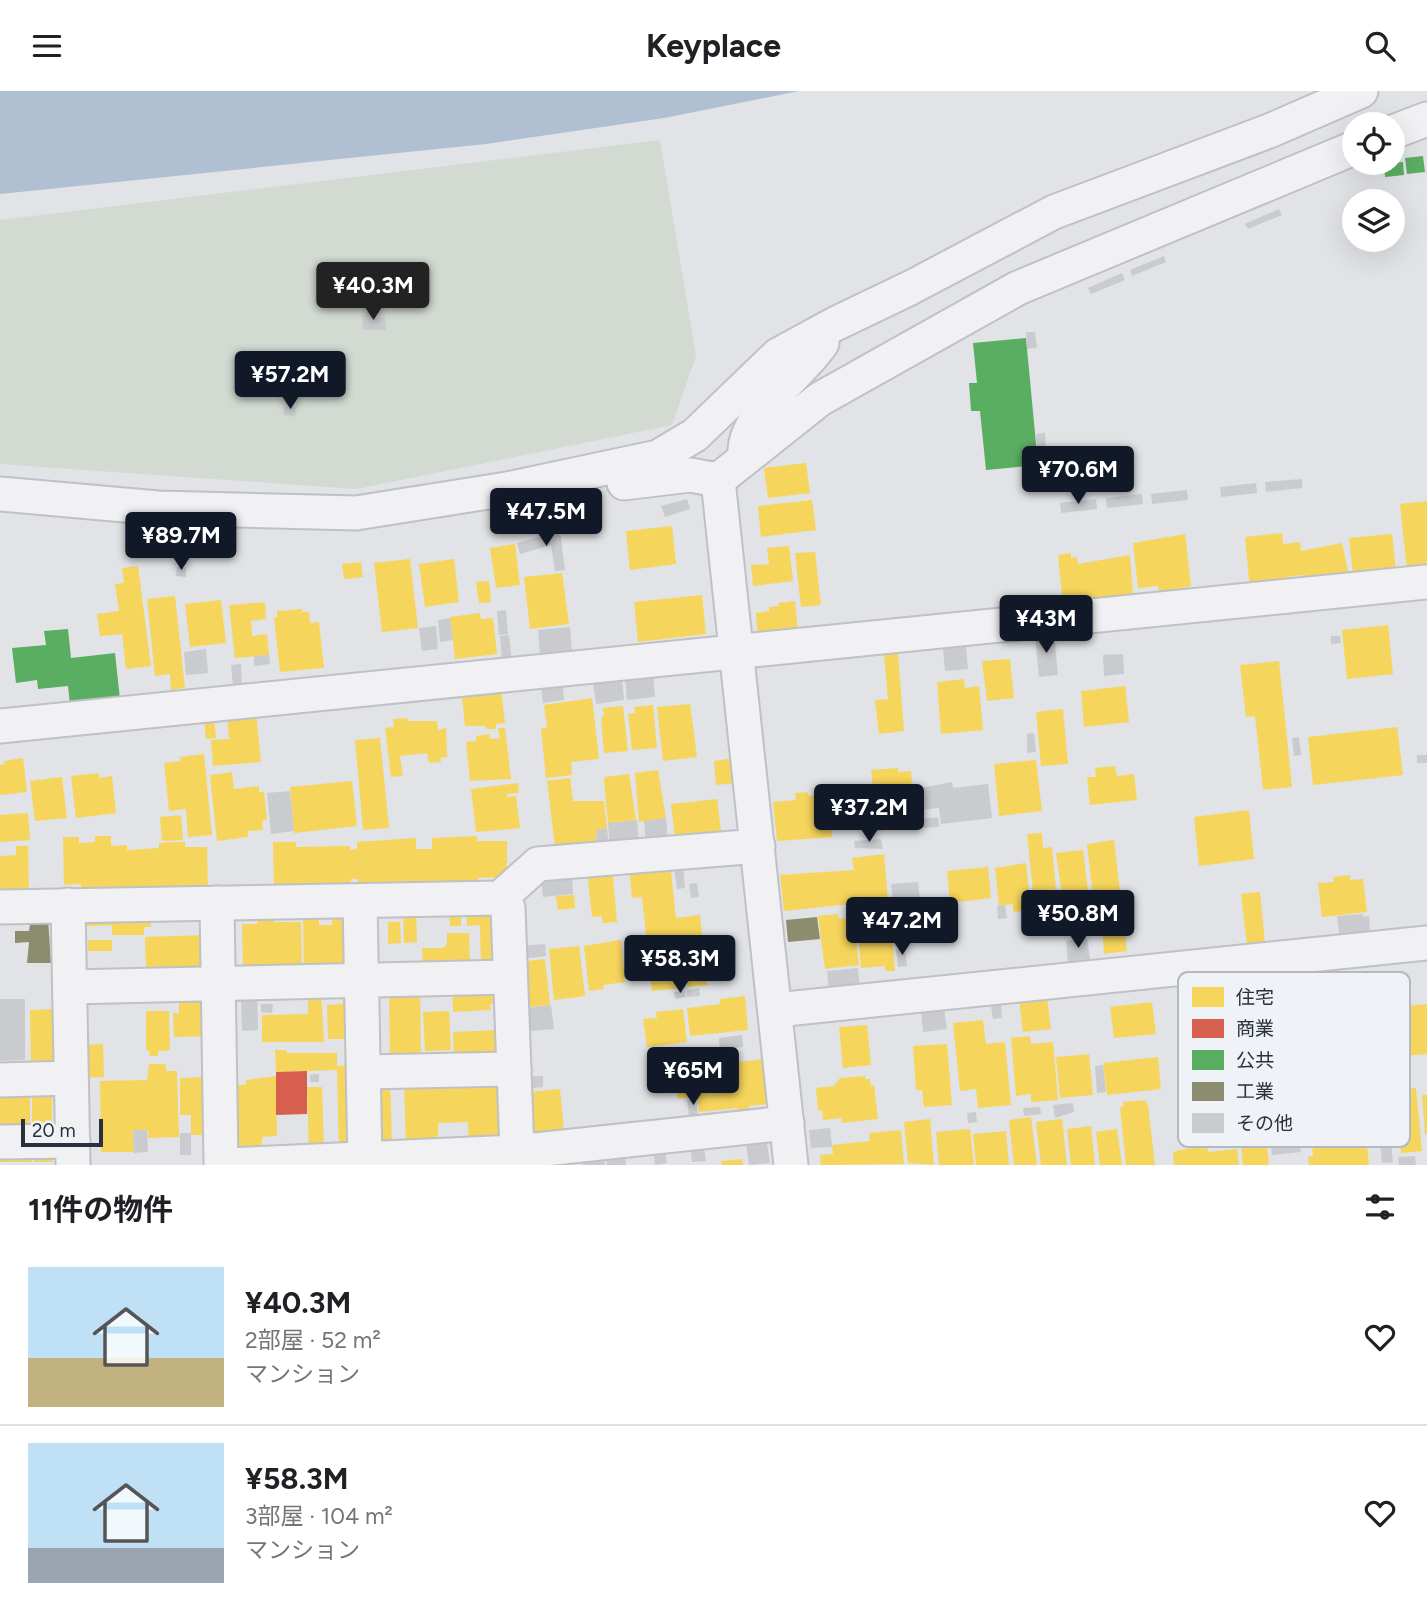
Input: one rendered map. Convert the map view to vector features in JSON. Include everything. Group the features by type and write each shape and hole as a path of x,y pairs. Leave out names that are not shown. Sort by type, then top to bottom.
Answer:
{"street":[{"path":"0,494 159,509 356,513 556,480 658,457 695,435 778,355 835,324 910,289 1054,212 1269,131 1361,91"},
{"path":"1405,127 1427,119"},
{"path":"718,480 744,456 820,399 1018,288 1342,153"},
{"path":"744,456 746,438 787,379 817,350 835,324"},
{"path":"556,480 587,488 690,475 718,480"},
{"path":"718,480 791,1165"},
{"path":"0,726 1427,582"},
{"path":"0,907 500,898 538,865 758,846"},
{"path":"500,898 508,908 517,1152"},
{"path":"360,901 365,1163"},
{"path":"217,903 223,1165 365,1163 517,1152 787,1122"},
{"path":"0,1142 73,1153 68,905"},
{"path":"776,1010 1427,943"},
{"path":"70,987 509,977"},
{"path":"364,1072 514,1069"},
{"path":"0,1080 71,1078"}],"shaded area":[{"path":"660,140 696,356 672,425 357,489 0,464 0,220"}],"water":[{"path":"0,91 799,91 664,118 486,144 0,194"}],"building: 住宅":[{"path":"806,463 810,493 768,498 764,468"},
{"path":"812,500 816,530 761,537 758,506"},
{"path":"1427,501 1427,568 1407,570 1400,504"},
{"path":"672,526 676,564 630,570 626,531"},
{"path":"1282,533 1283,544 1300,542 1301,551 1342,543 1349,576 1305,584 1304,575 1286,577 1287,587 1250,590 1245,537"},
{"path":"1185,534 1191,586 1159,593 1158,586 1138,588 1133,543"},
{"path":"1392,534 1396,571 1353,574 1349,538"},
{"path":"515,544 520,585 496,588 490,548"},
{"path":"789,546 793,581 753,586 751,565 769,564 767,548"},
{"path":"815,552 821,605 801,607 795,553"},
{"path":"1071,553 1071,558 1077,557 1078,564 1130,555 1133,594 1063,604 1058,555"},
{"path":"410,559 418,628 382,632 374,563"},
{"path":"454,559 459,602 425,607 419,564"},
{"path":"361,562 363,577 344,579 342,564"},
{"path":"138,566 151,666 126,669 122,634 100,636 97,614 119,611 115,584 124,583 122,568"},
{"path":"562,573 569,624 530,629 524,577"},
{"path":"489,581 491,602 479,603 476,582"},
{"path":"702,595 706,634 638,642 634,602"},
{"path":"175,596 185,688 171,690 170,674 155,676 147,599"},
{"path":"221,600 226,643 190,647 185,604"},
{"path":"795,601 798,632 758,637 756,613 769,611 769,607 779,606 778,603"},
{"path":"265,602 266,619 251,621 252,636 267,634 269,655 235,658 229,605"},
{"path":"302,609 302,612 309,612 310,623 319,622 324,668 280,672 274,618 277,617 277,611"},
{"path":"480,613 481,619 493,618 497,654 455,659 450,617"},
{"path":"1388,625 1393,674 1347,679 1342,630"},
{"path":"898,653 904,731 879,734 875,700 888,699 884,654"},
{"path":"1010,659 1014,698 987,701 982,661"},
{"path":"1279,661 1292,787 1263,790 1255,716 1246,717 1240,665"},
{"path":"964,679 965,688 979,686 983,730 941,734 937,682"},
{"path":"1125,686 1129,722 1084,727 1081,691"},
{"path":"501,689 505,723 496,724 496,729 465,726 462,697 470,696 470,692"},
{"path":"592,698 599,759 571,762 572,775 546,778 541,728 547,728 544,705"},
{"path":"690,704 697,757 663,761 657,707"},
{"path":"653,705 657,748 632,750 628,714 635,713 634,707"},
{"path":"623,706 628,751 604,753 601,717 604,716 603,708"},
{"path":"1063,709 1068,764 1041,766 1036,712"},
{"path":"256,713 261,762 213,766 211,740 229,739 227,716"},
{"path":"214,718 216,738 206,739 204,720"},
{"path":"407,718 408,721 437,721 438,730 446,728 447,757 440,758 441,762 429,763 427,753 400,756 403,776 391,777 385,728 394,727 393,719"},
{"path":"1397,727 1403,775 1313,785 1308,737"},
{"path":"498,728 505,728 511,779 470,781 466,742 476,741 476,736 489,734 490,739 500,738"},
{"path":"380,738 389,828 363,830 355,740"},
{"path":"204,754 212,835 188,837 186,809 169,811 164,763 181,761 180,757"},
{"path":"23,758 27,792 0,795 0,765 5,764 4,761"},
{"path":"735,758 738,783 716,785 714,761"},
{"path":"1036,760 1042,811 999,816 994,764"},
{"path":"1115,766 1117,776 1134,774 1137,800 1090,805 1087,777 1096,777 1095,768"},
{"path":"898,768 898,772 911,771 914,804 901,805 901,811 913,810 915,828 877,831 871,770"},
{"path":"658,770 666,818 639,822 635,773"},
{"path":"232,772 234,789 259,786 259,792 264,792 267,820 262,821 263,830 248,831 248,837 217,841 210,775"},
{"path":"99,773 99,778 112,776 116,813 76,818 71,776"},
{"path":"629,774 636,820 608,823 605,777"},
{"path":"62,777 67,818 35,821 30,781"},
{"path":"570,778 573,801 604,801 607,828 596,830 597,847 555,847 547,781"},
{"path":"352,781 357,826 294,833 290,787"},
{"path":"518,783 519,793 507,794 507,797 516,796 520,828 476,832 471,789"},
{"path":"808,792 808,796 828,793 832,837 777,841 773,802 796,800 795,793"},
{"path":"717,799 721,831 675,837 671,804"},
{"path":"1249,810 1254,859 1199,866 1194,817"},
{"path":"28,813 30,840 0,842 0,815"},
{"path":"181,815 183,840 162,841 160,817"},
{"path":"1042,833 1043,848 1052,847 1056,889 1033,892 1027,834"},
{"path":"95,836 111,836 111,846 127,845 127,850 159,848 159,843 174,842 185,842 185,847 207,847 208,891 81,891 81,884 64,885 63,837 79,837 79,843 95,842"},
{"path":"477,836 477,841 507,841 507,877 478,878 478,888 358,891 358,879 351,879 351,891 297,885 297,892 274,892 273,842 296,842 296,847 350,846 350,850 357,849 357,842 416,838 416,849 432,849 432,838"},
{"path":"1114,840 1121,901 1106,903 1105,896 1093,897 1087,844"},
{"path":"16,846 28,846 29,898 0,898 0,856 16,855"},
{"path":"1083,850 1089,899 1063,902 1056,853"},
{"path":"884,854 888,900 784,911 780,875 854,870 852,858"},
{"path":"670,862 676,918 700,915 707,985 688,987 685,958 694,957 693,946 679,947 683,988 652,991 642,897 632,898 629,866"},
{"path":"1026,863 1031,910 1013,912 1013,904 999,906 995,868"},
{"path":"988,867 991,898 950,903 947,871"},
{"path":"612,868 617,922 602,923 602,916 592,917 587,870"},
{"path":"1350,875 1350,880 1363,879 1367,912 1322,917 1318,883 1334,882 1333,877"},
{"path":"1260,892 1265,943 1247,945 1241,894"},
{"path":"574,895 575,908 558,910 556,896"},
{"path":"403,908 416,908 417,942 404,943"},
{"path":"449,909 461,909 461,926 450,926"},
{"path":"501,909 502,971 481,971 480,925 467,926 467,912"},
{"path":"303,912 319,915 319,925 332,925 332,918 355,918 356,968 304,973"},
{"path":"151,913 151,927 144,927 144,935 112,935 112,925 87,926 87,914"},
{"path":"838,914 839,919 853,917 859,965 825,969 818,916"},
{"path":"257,915 274,915 274,922 301,922 302,974 243,968 242,924 257,924"},
{"path":"388,922 400,922 401,943 388,944"},
{"path":"1124,925 1127,951 1104,954 1102,927"},
{"path":"891,929 895,971 885,971 885,966 861,968 858,933"},
{"path":"447,933 469,933 470,967 423,968 422,948 443,948 447,944"},
{"path":"206,935 206,973 146,969 145,937"},
{"path":"88,940 112,940 112,951 88,951"},
{"path":"621,940 625,982 603,985 604,989 589,991 584,946"},
{"path":"579,946 585,996 554,1000 549,949"},
{"path":"545,959 550,1005 519,1008 519,962"},
{"path":"498,982 498,1003 490,1004 491,1010 453,1012 452,983"},
{"path":"342,990 353,990 355,1039 328,1039 327,1005 343,1004"},
{"path":"389,990 420,990 421,1061 390,1060"},
{"path":"308,991 321,991 324,1042 262,1042 262,1015 308,1014"},
{"path":"213,993 213,1036 174,1037 173,1013 179,1013 179,994"},
{"path":"745,996 748,1030 690,1036 687,1008 720,1004 720,999"},
{"path":"1047,997 1051,1029 1023,1032 1019,999"},
{"path":"1152,1002 1156,1034 1114,1038 1110,1007"},
{"path":"1427,1004 1427,1054 1410,1056 1410,1006"},
{"path":"53,1009 53,1063 31,1063 30,1010"},
{"path":"683,1009 687,1042 647,1047 643,1019 657,1018 656,1012"},
{"path":"146,1011 169,1011 170,1050 158,1051 158,1056 150,1056 146,1050"},
{"path":"449,1011 451,1050 425,1051 423,1012"},
{"path":"983,1020 986,1044 1005,1042 1011,1105 978,1108 976,1089 960,1091 953,1023"},
{"path":"867,1025 871,1065 843,1068 839,1027"},
{"path":"498,1030 499,1055 454,1056 453,1032"},
{"path":"1030,1036 1031,1044 1053,1042 1058,1100 1031,1102 1031,1094 1016,1096 1011,1038"},
{"path":"103,1044 104,1077 83,1078 82,1045"},
{"path":"947,1044 952,1105 924,1107 922,1090 916,1090 913,1046"},
{"path":"275,1050 286,1050 287,1053 337,1053 337,1066 355,1065 361,1152 339,1153 337,1070 276,1072"},
{"path":"1089,1054 1093,1095 1060,1098 1056,1057"},
{"path":"1158,1057 1161,1089 1107,1095 1103,1063"},
{"path":"692,1058 693,1097 678,1099 677,1092 656,1094 653,1062"},
{"path":"765,1059 769,1104 749,1106 749,1111 738,1112 738,1108 699,1112 694,1071 738,1066 738,1062"},
{"path":"149,1064 166,1064 166,1071 177,1071 179,1137 148,1138 148,1130 133,1130 134,1152 101,1152 100,1081 147,1080"},
{"path":"276,1076 277,1136 262,1137 262,1152 229,1152 228,1085 246,1085 246,1080"},
{"path":"865,1076 865,1079 870,1079 871,1086 874,1085 878,1119 842,1123 841,1118 823,1120 822,1110 818,1111 816,1088 834,1086 840,1078"},
{"path":"210,1077 212,1135 191,1135 191,1115 180,1115 180,1078"},
{"path":"506,1079 507,1137 469,1141 468,1122 438,1123 438,1145 406,1146 404,1082"},
{"path":"390,1081 392,1143 373,1143 372,1082"},
{"path":"30,1085 30,1130 0,1130 0,1086"},
{"path":"32,1086 52,1086 52,1130 32,1129"},
{"path":"307,1087 322,1087 324,1151 309,1152"},
{"path":"1416,1088 1422,1151 1401,1153 1401,1147 1410,1147 1410,1089"},
{"path":"560,1089 564,1130 523,1132 519,1093"},
{"path":"1422,1095 1427,1095 1427,1134 1425,1134"},
{"path":"1145,1100 1148,1105 1155,1165 1126,1165 1120,1107 1123,1107 1123,1102"},
{"path":"1031,1117 1037,1165 1014,1165 1009,1120"},
{"path":"930,1119 934,1165 908,1163 904,1122"},
{"path":"1062,1119 1067,1165 1041,1165 1036,1122"},
{"path":"1091,1126 1095,1165 1071,1165 1067,1129"},
{"path":"970,1129 974,1165 939,1165 936,1132"},
{"path":"1117,1129 1122,1165 1100,1165 1096,1132"},
{"path":"901,1130 904,1164 821,1165 820,1155 833,1154 832,1145 870,1141 869,1133"},
{"path":"1006,1131 1009,1165 976,1165 973,1134"},
{"path":"0,1145 31,1149 32,1162 0,1162"},
{"path":"34,1147 52,1147 53,1162 34,1162"},
{"path":"1194,1147 1207,1147 1208,1152 1237,1149 1239,1165 1174,1165 1173,1152"},
{"path":"1241,1147 1267,1147 1269,1165 1243,1165"},
{"path":"1312,1147 1367,1147 1369,1165 1309,1165 1308,1157 1313,1156"},
{"path":"742,1159 743,1165 722,1165 721,1161"}],"building: 商業":[{"path":"307,1071 307,1114 276,1115 276,1072"}],"building: 公共":[{"path":"1423,156 1425,172 1407,174 1405,158"},
{"path":"1026,338 1038,465 986,470 980,411 971,411 969,383 977,383 973,343"},
{"path":"68,629 71,658 115,653 120,699 70,705 68,686 38,689 37,680 16,683 12,648 46,645 44,631"}],"building: 工業":[{"path":"817,917 820,939 788,942 786,920"},
{"path":"31,918 48,918 51,963 27,963 29,942 15,943 15,931 29,931"}],"building: その他":[{"path":"1279,209 1282,215 1248,229 1245,224"},
{"path":"1164,256 1166,262 1132,276 1130,270"},
{"path":"1122,273 1125,280 1091,294 1088,288"},
{"path":"366,311 376,311 376,318 385,317 386,330 363,330 362,315 366,315"},
{"path":"1026,332 1035,332 1037,348 1027,349"},
{"path":"284,407 296,407 295,416 284,415"},
{"path":"1045,433 1046,450 1037,451 1036,434"},
{"path":"1302,479 1302,488 1266,492 1265,482"},
{"path":"1256,483 1257,493 1221,497 1220,487"},
{"path":"1187,490 1188,500 1152,504 1151,494"},
{"path":"1142,494 1143,504 1107,508 1106,498"},
{"path":"687,499 690,509 665,517 661,506"},
{"path":"1096,499 1097,509 1061,513 1060,503"},
{"path":"560,531 565,570 555,571 551,545 520,554 517,543"},
{"path":"177,567 186,567 186,577 176,576"},
{"path":"506,610 508,634 499,635 497,611"},
{"path":"450,618 453,640 440,642 438,620"},
{"path":"436,626 438,649 422,651 419,628"},
{"path":"570,627 572,651 540,654 538,630"},
{"path":"1054,634 1058,675 1039,677 1035,636"},
{"path":"509,635 512,662 502,662 500,636"},
{"path":"1331,636 1340,636 1341,643 1331,644"},
{"path":"966,647 968,669 945,671 943,649"},
{"path":"206,649 208,673 186,675 184,652"},
{"path":"1123,654 1124,674 1104,676 1103,655"},
{"path":"269,655 270,664 254,666 254,656"},
{"path":"241,664 242,685 233,686 231,665"},
{"path":"653,674 655,697 627,700 625,678"},
{"path":"622,679 624,700 596,704 593,682"},
{"path":"563,685 564,700 543,703 541,688"},
{"path":"1034,733 1036,752 1027,753 1027,734"},
{"path":"1299,737 1301,755 1294,756 1292,738"},
{"path":"1417,755 1427,755 1427,763 1417,763"},
{"path":"952,782 953,788 988,784 992,818 941,824 939,808 918,810 915,789"},
{"path":"290,791 294,831 271,834 267,793"},
{"path":"938,817 939,827 922,828 921,819"},
{"path":"666,818 668,840 646,842 644,821"},
{"path":"637,820 639,844 610,847 608,823"},
{"path":"607,828 609,848 597,849 596,830"},
{"path":"881,839 883,849 855,848 854,841"},
{"path":"683,866 685,888 677,889 674,867"},
{"path":"572,876 573,894 543,897 541,879"},
{"path":"918,882 923,925 896,928 891,884"},
{"path":"697,883 699,897 691,898 689,884"},
{"path":"1005,905 1007,918 998,919 997,906"},
{"path":"1122,906 1124,917 1116,917 1116,907"},
{"path":"1069,907 1071,917 1078,916 1079,929 1064,930 1061,908"},
{"path":"1363,914 1363,917 1369,916 1370,931 1365,931 1366,937 1340,940 1337,916"},
{"path":"1087,938 1090,959 1068,963 1066,941"},
{"path":"545,944 546,956 521,959 520,946"},
{"path":"905,948 907,966 898,967 896,949"},
{"path":"858,968 860,988 829,992 827,971"},
{"path":"699,988 700,996 687,997 687,990"},
{"path":"685,991 686,997 675,999 674,992"},
{"path":"257,992 258,1030 242,1031 241,993"},
{"path":"0,999 25,999 25,1060 0,1061"},
{"path":"1001,999 1002,1018 993,1019 990,1000"},
{"path":"261,1004 273,1004 272,1013 261,1012"},
{"path":"551,1005 554,1029 520,1032 518,1009"},
{"path":"944,1007 947,1029 923,1032 921,1010"},
{"path":"742,1035 743,1047 720,1050 719,1038"},
{"path":"1103,1065 1106,1092 1097,1093 1095,1066"},
{"path":"319,1074 319,1082 310,1082 310,1075"},
{"path":"543,1076 543,1087 523,1089 521,1077"},
{"path":"696,1098 698,1116 689,1116 687,1099"},
{"path":"1073,1103 1074,1112 1055,1118 1053,1105"},
{"path":"1040,1107 1041,1114 1024,1116 1023,1108"},
{"path":"976,1112 977,1122 968,1123 967,1113"},
{"path":"830,1128 832,1147 811,1148 809,1130"},
{"path":"133,1130 147,1130 148,1152 134,1153"},
{"path":"765,1131 770,1163 749,1165 745,1134"},
{"path":"180,1133 191,1133 191,1155 180,1155"},
{"path":"703,1142 706,1161 692,1162 690,1143"},
{"path":"664,1143 667,1163 655,1165 653,1144"},
{"path":"1271,1147 1300,1147 1301,1152 1272,1155"},
{"path":"1381,1147 1391,1147 1393,1162 1382,1163"},
{"path":"625,1148 626,1165 607,1165 605,1150"},
{"path":"603,1150 605,1165 583,1165 581,1153"},
{"path":"1415,1156 1416,1165 1399,1165 1398,1157"}]}
